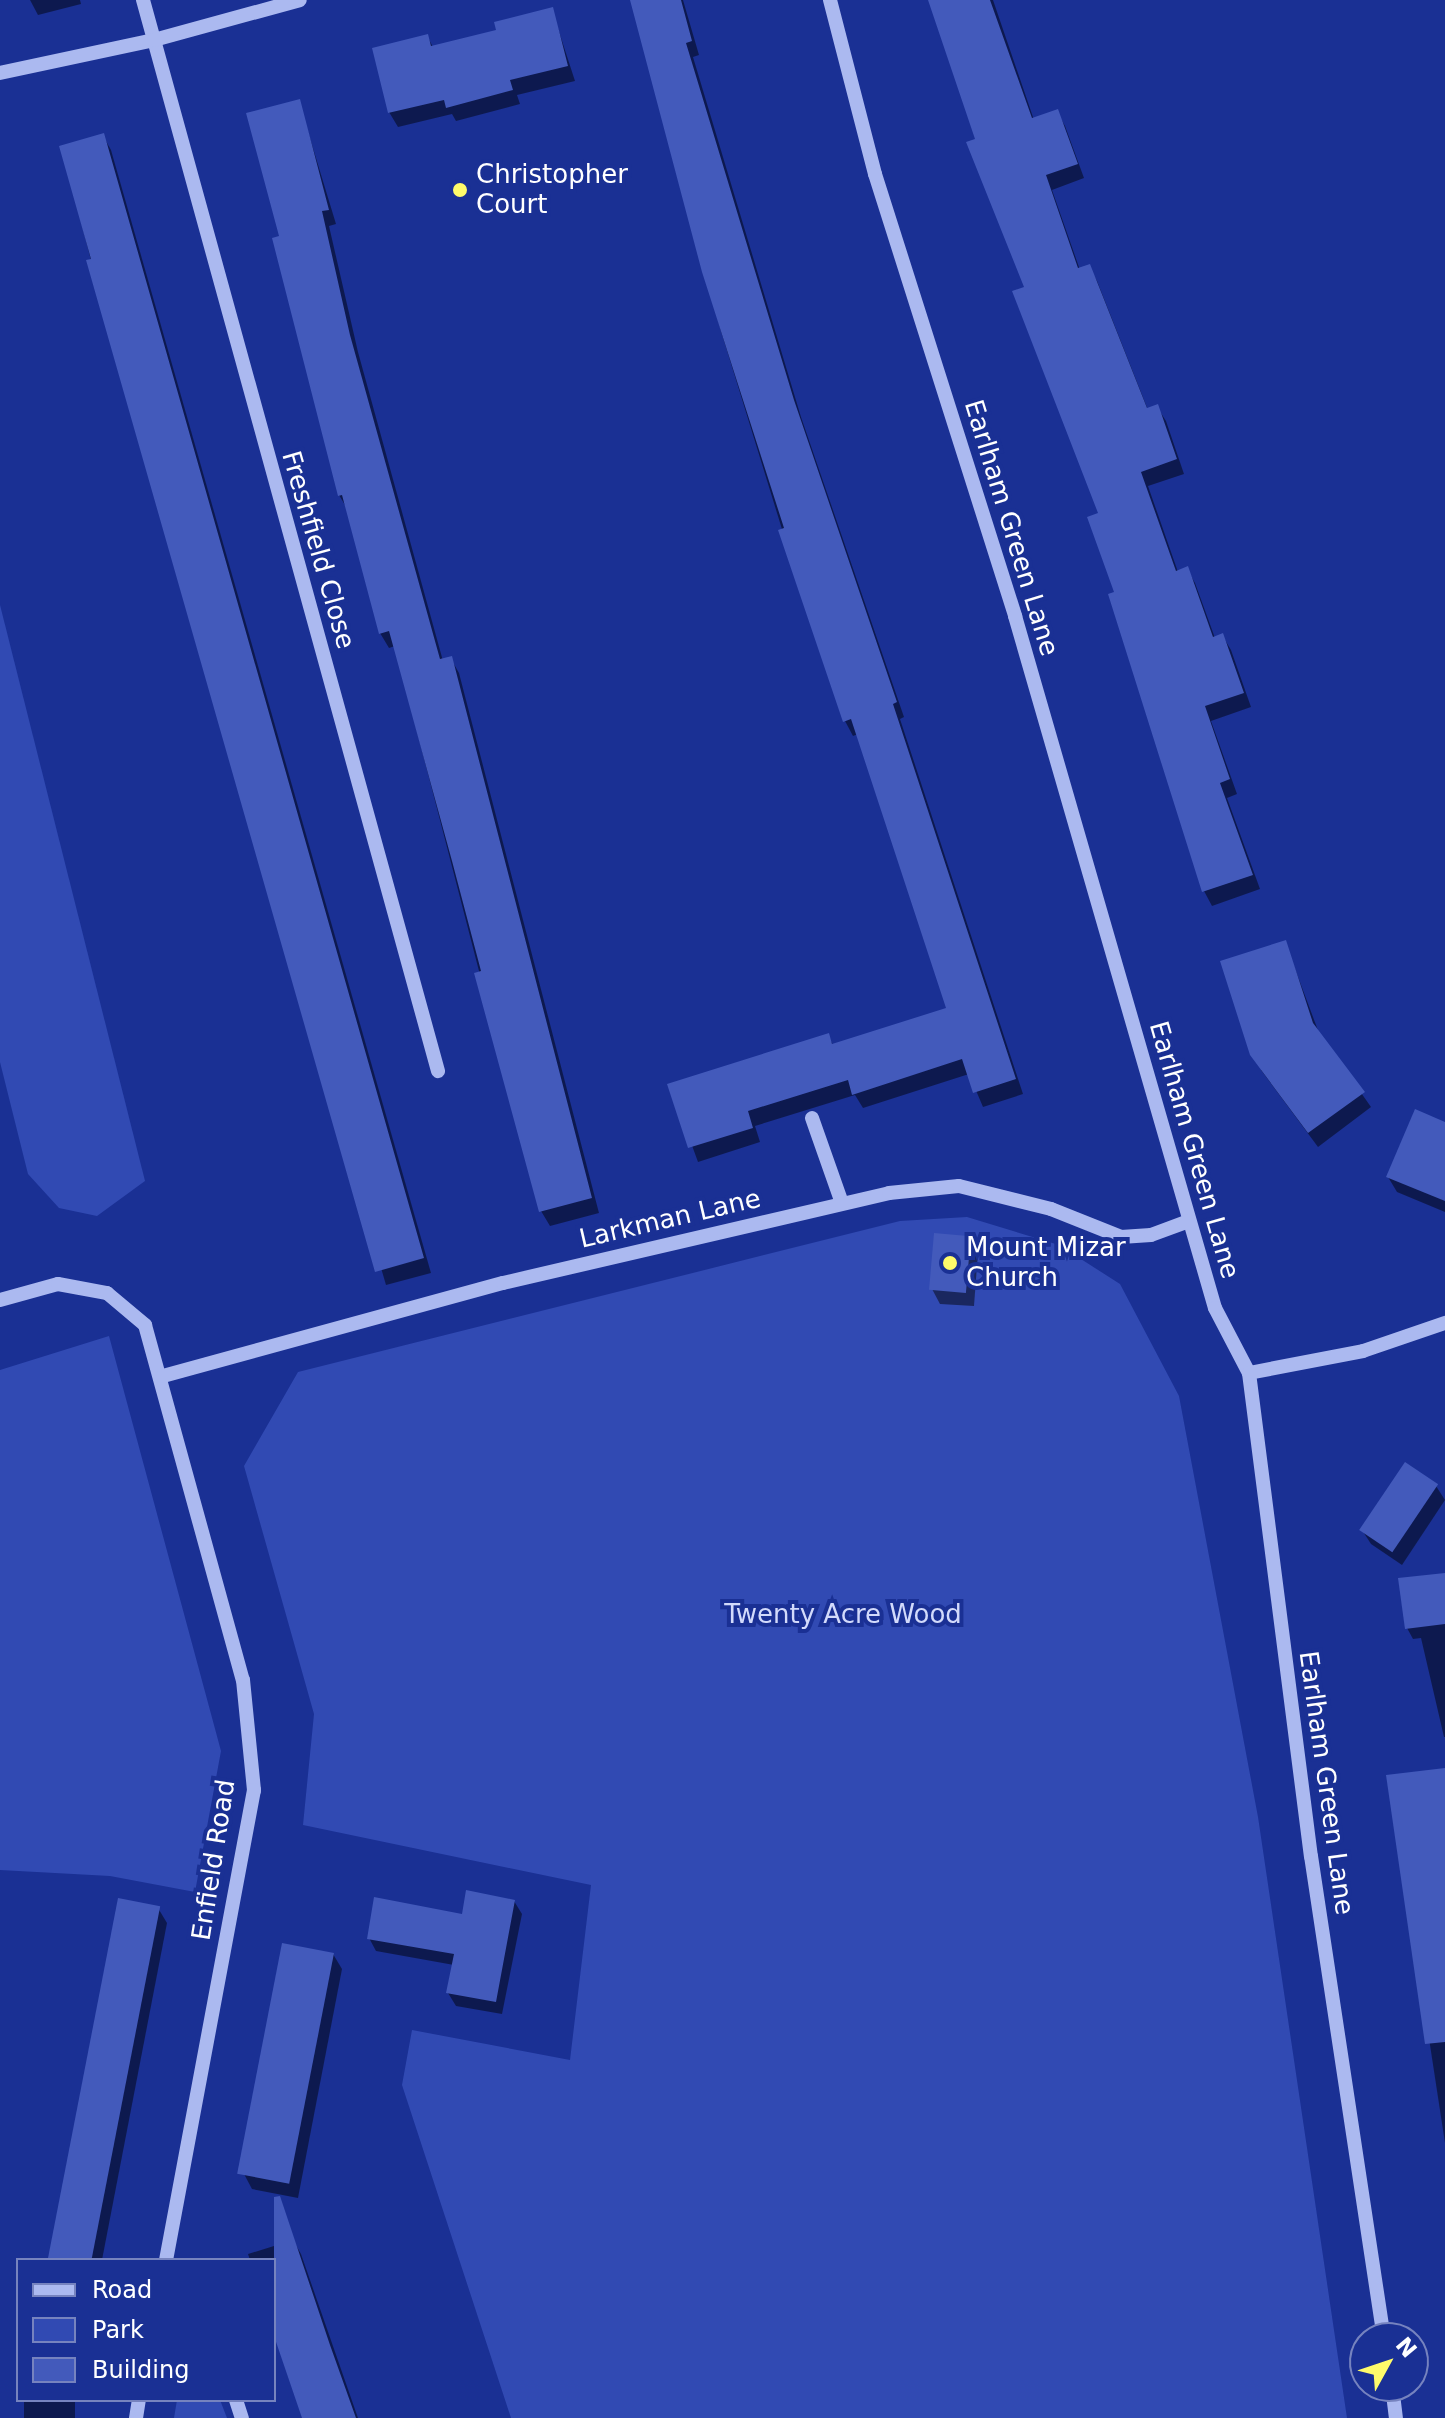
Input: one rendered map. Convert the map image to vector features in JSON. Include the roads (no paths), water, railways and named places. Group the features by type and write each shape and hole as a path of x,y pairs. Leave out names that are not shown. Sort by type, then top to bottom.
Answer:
{"street":[{"name":"Freshfield Close","path":"143,0 438,1071"},
{"path":"0,73 154,40 300,0"},
{"name":"Earlham Green Lane","path":"830,0 875,174 1015,616 1215,1308 1249,1373 1311,1856 1382,2322"},
{"path":"812,1118 842,1203"},
{"name":"Larkman Lane","path":"163,1376 503,1283 842,1203 959,1186 1051,1209 1121,1237 1151,1235 1189,1221"},
{"name":"Enfield Road","path":"0,1300 58,1284 107,1293 145,1325 163,1376 243,1680 254,1790 166,2258"},
{"path":"1249,1373 1363,1351 1445,1323"}],"place":[{"name":"Christopher Court","path":"460,190"},
{"name":"Mount Mizar Church","path":"950,1263"}],"park label":[{"name":"Twenty Acre Wood","path":"843,1615"}]}
